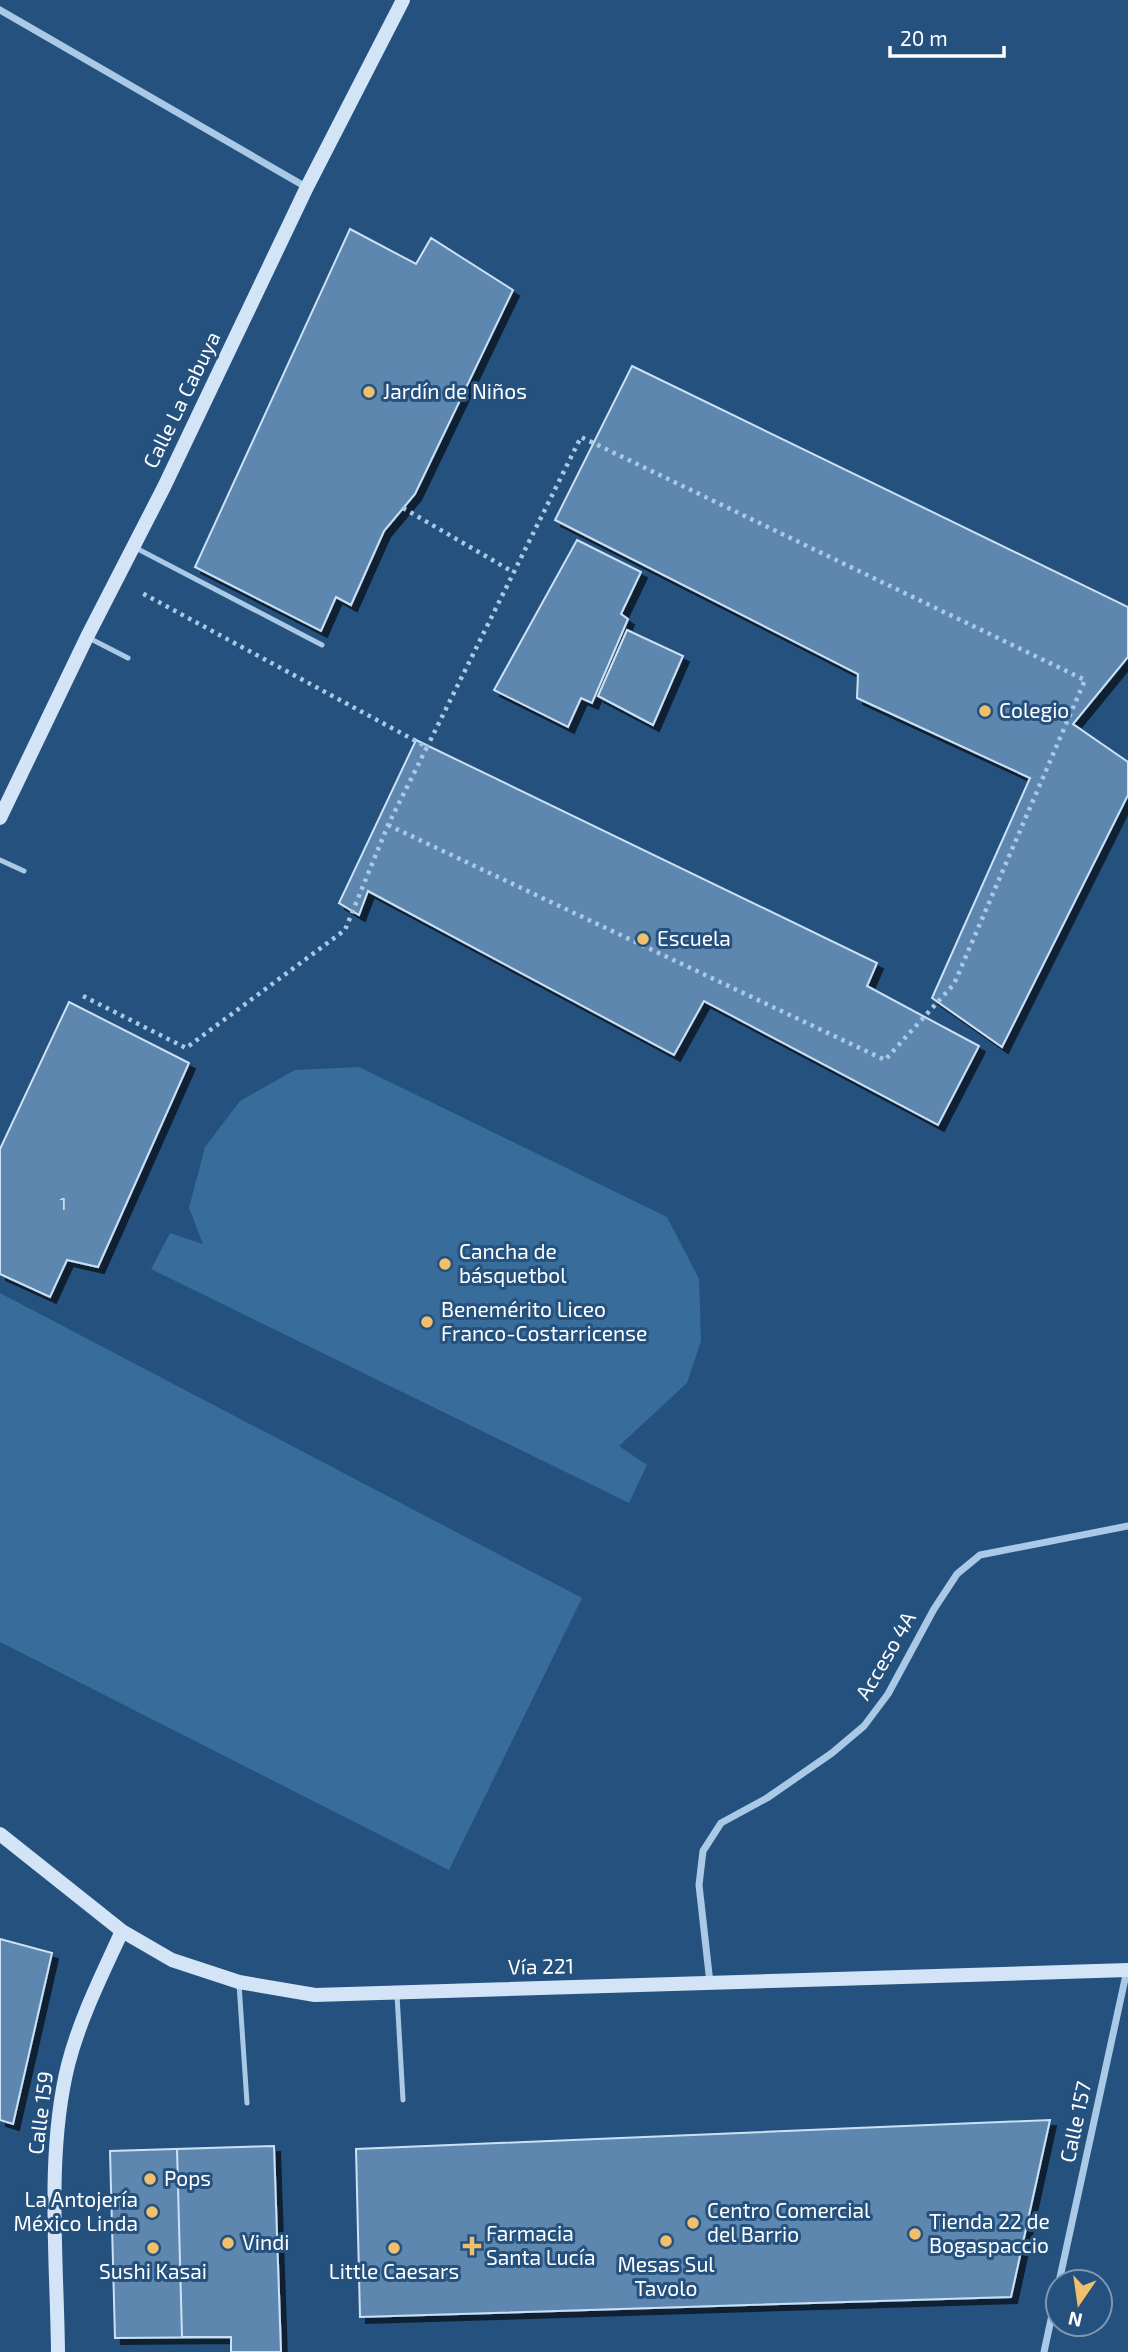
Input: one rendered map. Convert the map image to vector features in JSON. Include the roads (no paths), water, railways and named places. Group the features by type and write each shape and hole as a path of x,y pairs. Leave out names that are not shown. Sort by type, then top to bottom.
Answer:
{"street":[{"name":"Calle La Cabuya","path":"0,818 307,187 403,0"},
{"path":"0,10 307,187"},
{"name":"Acceso 4A","path":"710,1984 699,1885 703,1851 721,1823 767,1798 832,1754 864,1726 887,1694 934,1609 957,1574 980,1556 1128,1526"},
{"name":"Vía 221","path":"0,1834 122,1931 172,1960 239,1982 315,1995 1128,1970"},
{"name":"Calle 159","path":"58,2352 55,2167 61,2107 68,2065 83,2015 122,1931"},
{"name":"Calle 157","path":"1063,2268 1128,1970"}],"lane":[{"path":"134,547 323,646"},
{"path":"88,637 128,658"},
{"path":"0,860 24,871"},
{"path":"239,1982 247,2103"},
{"path":"397,1992 403,2100"}],"place":[{"name":"Jardín de Niños","path":"369,392"},
{"name":"Colegio","path":"985,711"},
{"name":"Escuela","path":"643,939"},
{"name":"Cancha de básquetbol","path":"445,1264"},
{"name":"Benemérito Liceo Franco-Costarricense","path":"427,1322"},
{"name":"Pops","path":"150,2179"},
{"name":"La Antojería México Linda","path":"152,2212"},
{"name":"Centro Comercial del Barrio","path":"693,2223"},
{"name":"Tienda 22 de Bogaspaccio","path":"915,2234"},
{"name":"Mesas Sul Tavolo","path":"666,2241"},
{"name":"Vindi","path":"228,2243"},
{"name":"Farmacia Santa Lucía","path":"472,2246"},
{"name":"Sushi Kasai","path":"153,2248"},
{"name":"Little Caesars","path":"394,2248"}]}
